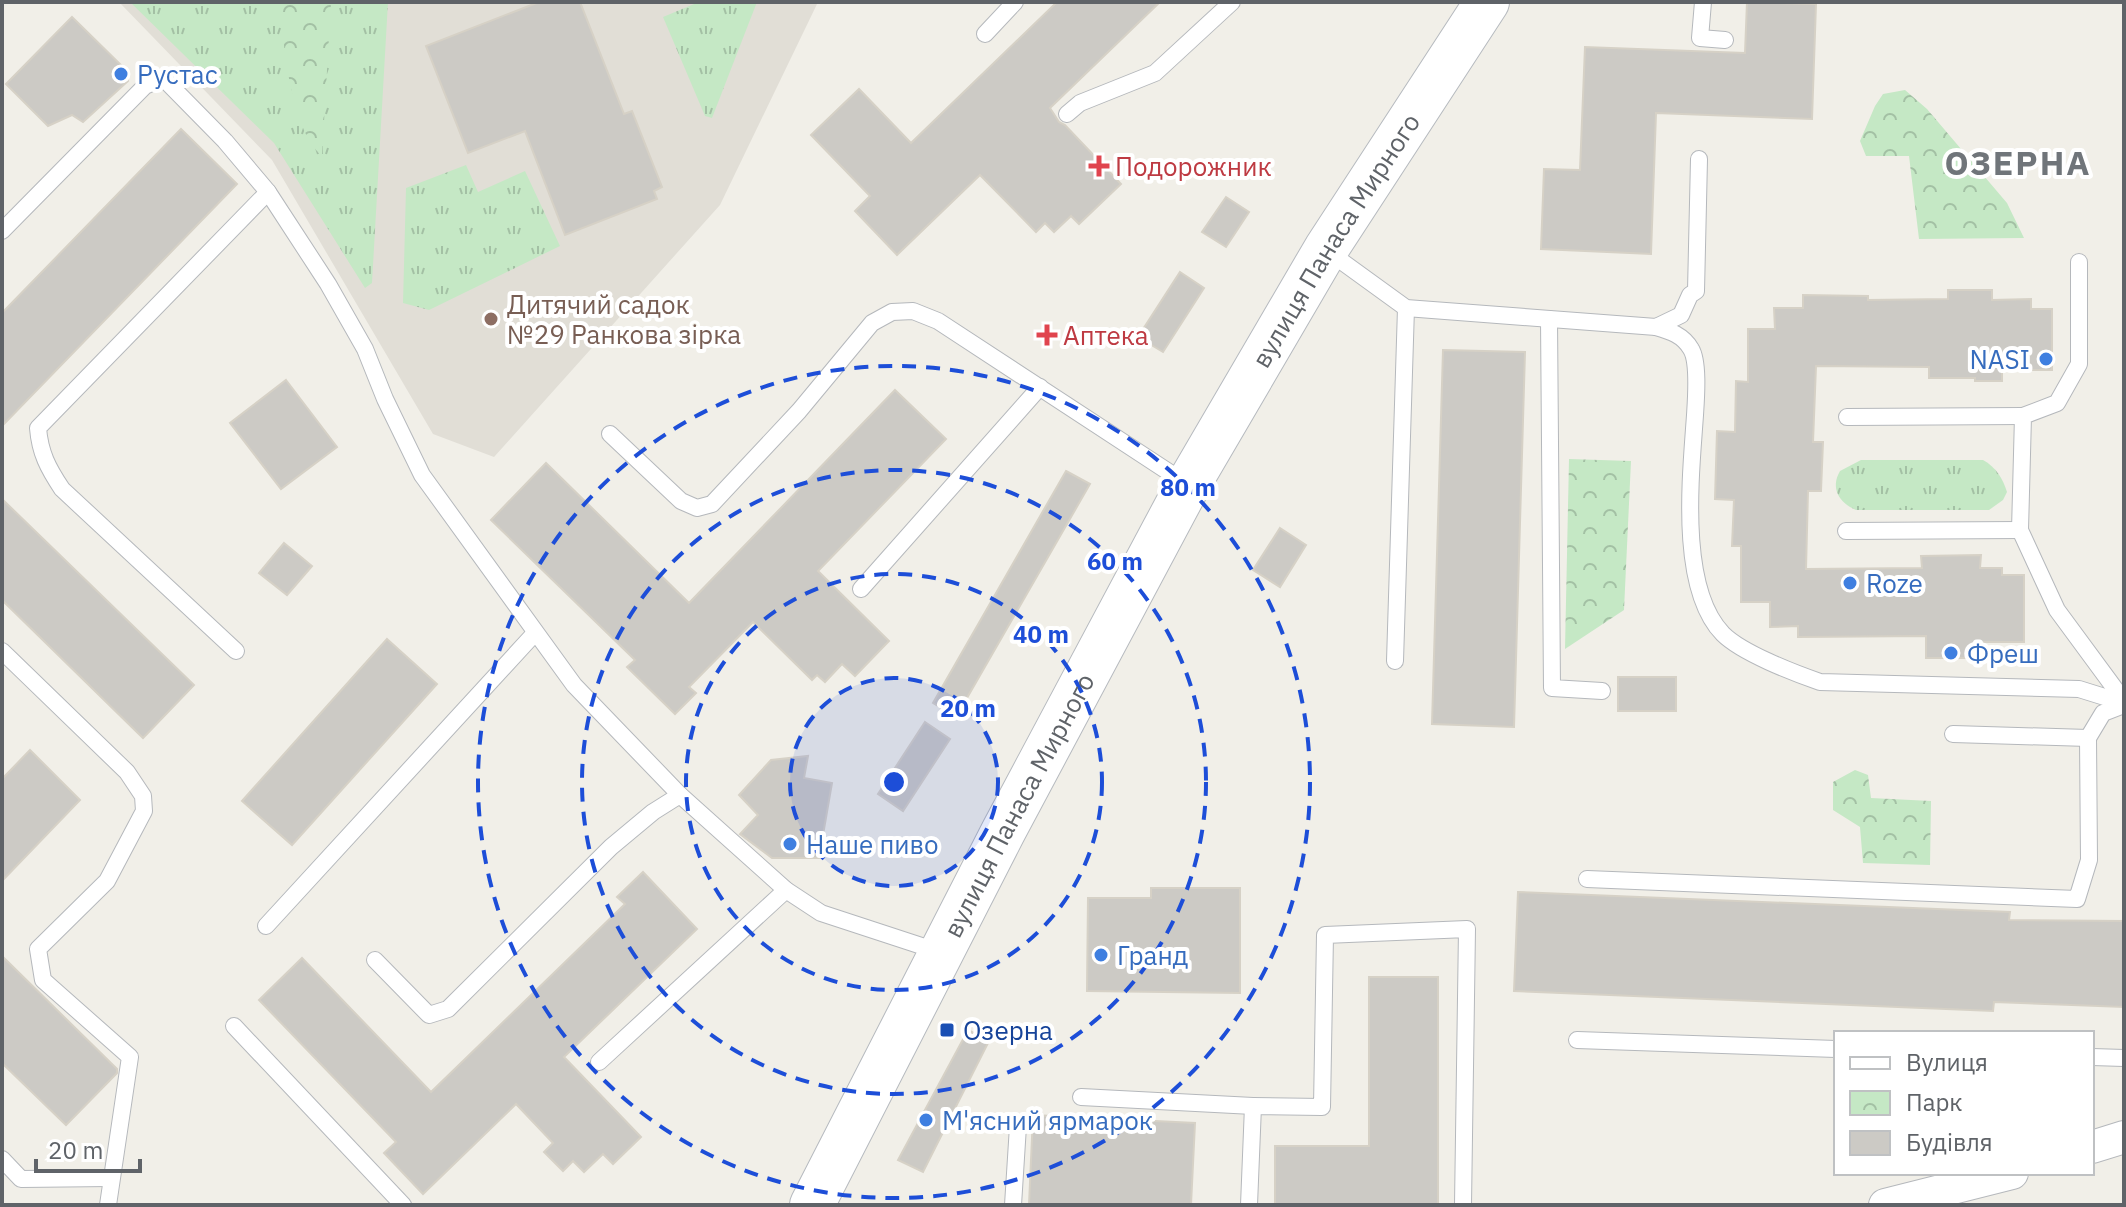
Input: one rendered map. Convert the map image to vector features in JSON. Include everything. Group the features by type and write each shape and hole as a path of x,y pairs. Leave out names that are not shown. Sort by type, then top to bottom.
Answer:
{"main road":[{"name":"вулиця Панаса Мирного","path":"812,1205 1188,485 1326,249 1487,2"}],"street":[{"path":"2094,1146 2124,1137"},
{"path":"1885,1205 2004,1175"}],"lane":[{"path":"985,34 1015,2"},
{"path":"1067,114 1080,103 1155,73 1232,2"},
{"path":"1703,2 1700,38 1725,40"},
{"path":"2,231 145,86 163,78 225,141 268,192 328,284 365,349 422,475 574,685 680,795 786,890 821,913 941,953"},
{"path":"1656,327 1681,315 1690,295 1696,291 1699,159"},
{"path":"236,651 62,489 45,464 38,428 268,192"},
{"path":"1326,249 1406,308 1656,327 1676,333 1692,351 1697,393 1689,506 1693,557 1704,604 1723,634 1785,670 1820,682 2079,689 2124,703"},
{"path":"1847,417 2023,416 2057,403 2079,364 2079,262"},
{"path":"1395,661 1406,308"},
{"path":"610,434 681,501 697,508 712,504 799,411 872,323 892,312 913,311 938,321 1188,485"},
{"path":"1549,319 1552,688 1602,691"},
{"path":"861,589 1040,387"},
{"path":"2023,416 2020,530 2057,610 2124,703"},
{"path":"1846,531 2020,530"},
{"path":"266,926 535,633"},
{"path":"2,651 127,772 143,796 144,811 107,881 38,949 43,980 130,1057 108,1205"},
{"path":"1587,879 2077,899 2089,860 2088,738 2103,713 2124,703"},
{"path":"1953,734 2088,738"},
{"path":"375,960 429,1015 448,1009 611,847 653,812 680,795"},
{"path":"599,1062 786,890"},
{"path":"1081,1097 1322,1107 1325,935 1467,929 1463,1205"},
{"path":"234,1026 403,1205"},
{"path":"1577,1040 1834,1049"},
{"path":"2094,1057 2124,1058"},
{"path":"1249,1205 1253,1106"},
{"path":"1013,1205 1018,1126"},
{"path":"2,1159 21,1179 110,1178"}],"shaded area":[{"name":"Дитячий садок №29 Ранкова зірка","path":"119,2 818,2 720,205 494,457 433,434 272,160"}],"green space":[{"path":"130,2 388,2 372,283 365,288 274,143"},
{"path":"280,2 331,2 322,156 311,143 295,106 286,62"},
{"path":"699,2 757,2 712,118 705,116 663,17"},
{"path":"1905,90 1927,109 2007,203 2024,238 1919,239 1909,156 1866,156 1860,141 1883,94"},
{"path":"466,165 478,192 525,171 560,246 429,310 403,303 406,188"},
{"path":"1569,459 1631,461 1624,610 1565,649"},
{"path":"1861,460 1983,460 1998,474 2007,492 2003,500 1989,510 1856,510 1841,499 1836,483 1840,471"},
{"path":"1855,770 1868,775 1871,798 1931,801 1930,865 1863,863 1860,827 1833,810 1833,782"}],"building":[{"path":"539,2 580,2 624,114 632,111 662,187 654,191 657,199 565,235 525,131 468,153 426,46"},
{"path":"1057,2 1160,2 1050,108 1059,122 1121,184 1079,224 1071,216 1054,232 1045,223 1036,232 980,175 897,255 855,211 870,196 811,135 859,89 911,143"},
{"path":"1747,2 1816,4 1812,119 1656,113 1651,254 1541,249 1544,169 1580,170 1585,47 1745,53"},
{"path":"72,17 124,68 128,81 83,122 72,115 48,126 6,84"},
{"path":"181,129 237,184 2,426 2,313"},
{"path":"1226,197 1249,212 1226,247 1202,232"},
{"path":"1180,272 1204,288 1163,352 1138,337"},
{"path":"1948,290 1992,290 1992,300 2031,299 2031,309 2052,309 2052,370 2002,370 2002,381 1975,381 1975,378 1929,378 1929,367 1816,366 1813,442 1823,442 1821,491 1808,491 1806,569 1922,568 1921,556 1981,555 1980,568 2002,568 2002,575 2024,575 2024,642 1975,642 1975,658 1926,658 1926,636 1798,637 1798,626 1770,627 1770,602 1741,602 1741,546 1732,546 1734,500 1715,499 1717,431 1735,432 1736,381 1748,382 1748,329 1775,329 1774,308 1803,308 1803,295 1868,296 1868,300 1948,299"},
{"path":"1443,350 1525,352 1514,727 1432,724"},
{"path":"286,380 337,447 281,489 230,423"},
{"path":"895,390 946,439 818,571 889,641 855,676 842,664 825,682 817,675 812,680 753,622 689,687 696,693 675,714 627,667 635,660 491,520 546,463 689,603"},
{"path":"1066,471 1090,484 956,717 933,703"},
{"path":"2,499 194,685 143,738 2,600"},
{"path":"1280,528 1306,545 1280,587 1253,570"},
{"path":"284,543 312,566 287,595 259,573"},
{"path":"387,639 437,684 292,845 242,801"},
{"path":"1618,677 1676,677 1676,711 1618,711"},
{"path":"925,722 950,739 903,811 878,794"},
{"path":"30,750 80,800 2,881 2,779"},
{"path":"808,756 804,778 832,783 819,858 772,858 740,834 758,815 739,795 771,760"},
{"path":"643,872 697,929 564,1057 641,1137 613,1164 603,1154 584,1172 573,1161 563,1171 544,1152 553,1143 516,1104 423,1194 384,1153 396,1142 259,1000 302,958 431,1092 625,904 617,897"},
{"path":"1151,888 1240,888 1240,993 1087,991 1088,898 1151,898"},
{"path":"1518,892 2010,912 2009,920 2124,921 2124,1007 1994,1002 1993,1011 1514,991"},
{"path":"2,956 117,1069 117,1073 66,1125 2,1063"},
{"path":"1369,977 1438,977 1438,1205 1275,1205 1275,1146 1369,1146"},
{"path":"968,1030 989,1041 923,1172 898,1160"},
{"path":"1033,1115 1195,1123 1191,1205 1029,1205"}],"place":[{"name":"Рустас","path":"121,74"},
{"name":"Подорожник","path":"1099,166"},
{"name":"Дитячий садок №29 Ранкова зірка","path":"491,319"},
{"name":"Аптека","path":"1047,335"},
{"name":"NASI","path":"2046,359"},
{"name":"Roze","path":"1850,583"},
{"name":"Фреш","path":"1951,653"},
{"name":"Наше пиво","path":"790,844"},
{"name":"Гранд","path":"1101,955"},
{"name":"Озерна","path":"947,1030"},
{"name":"М'ясний ярмарок","path":"926,1120"}],"district":[{"name":"ОЗЕРНА","path":"2018,162"}]}
